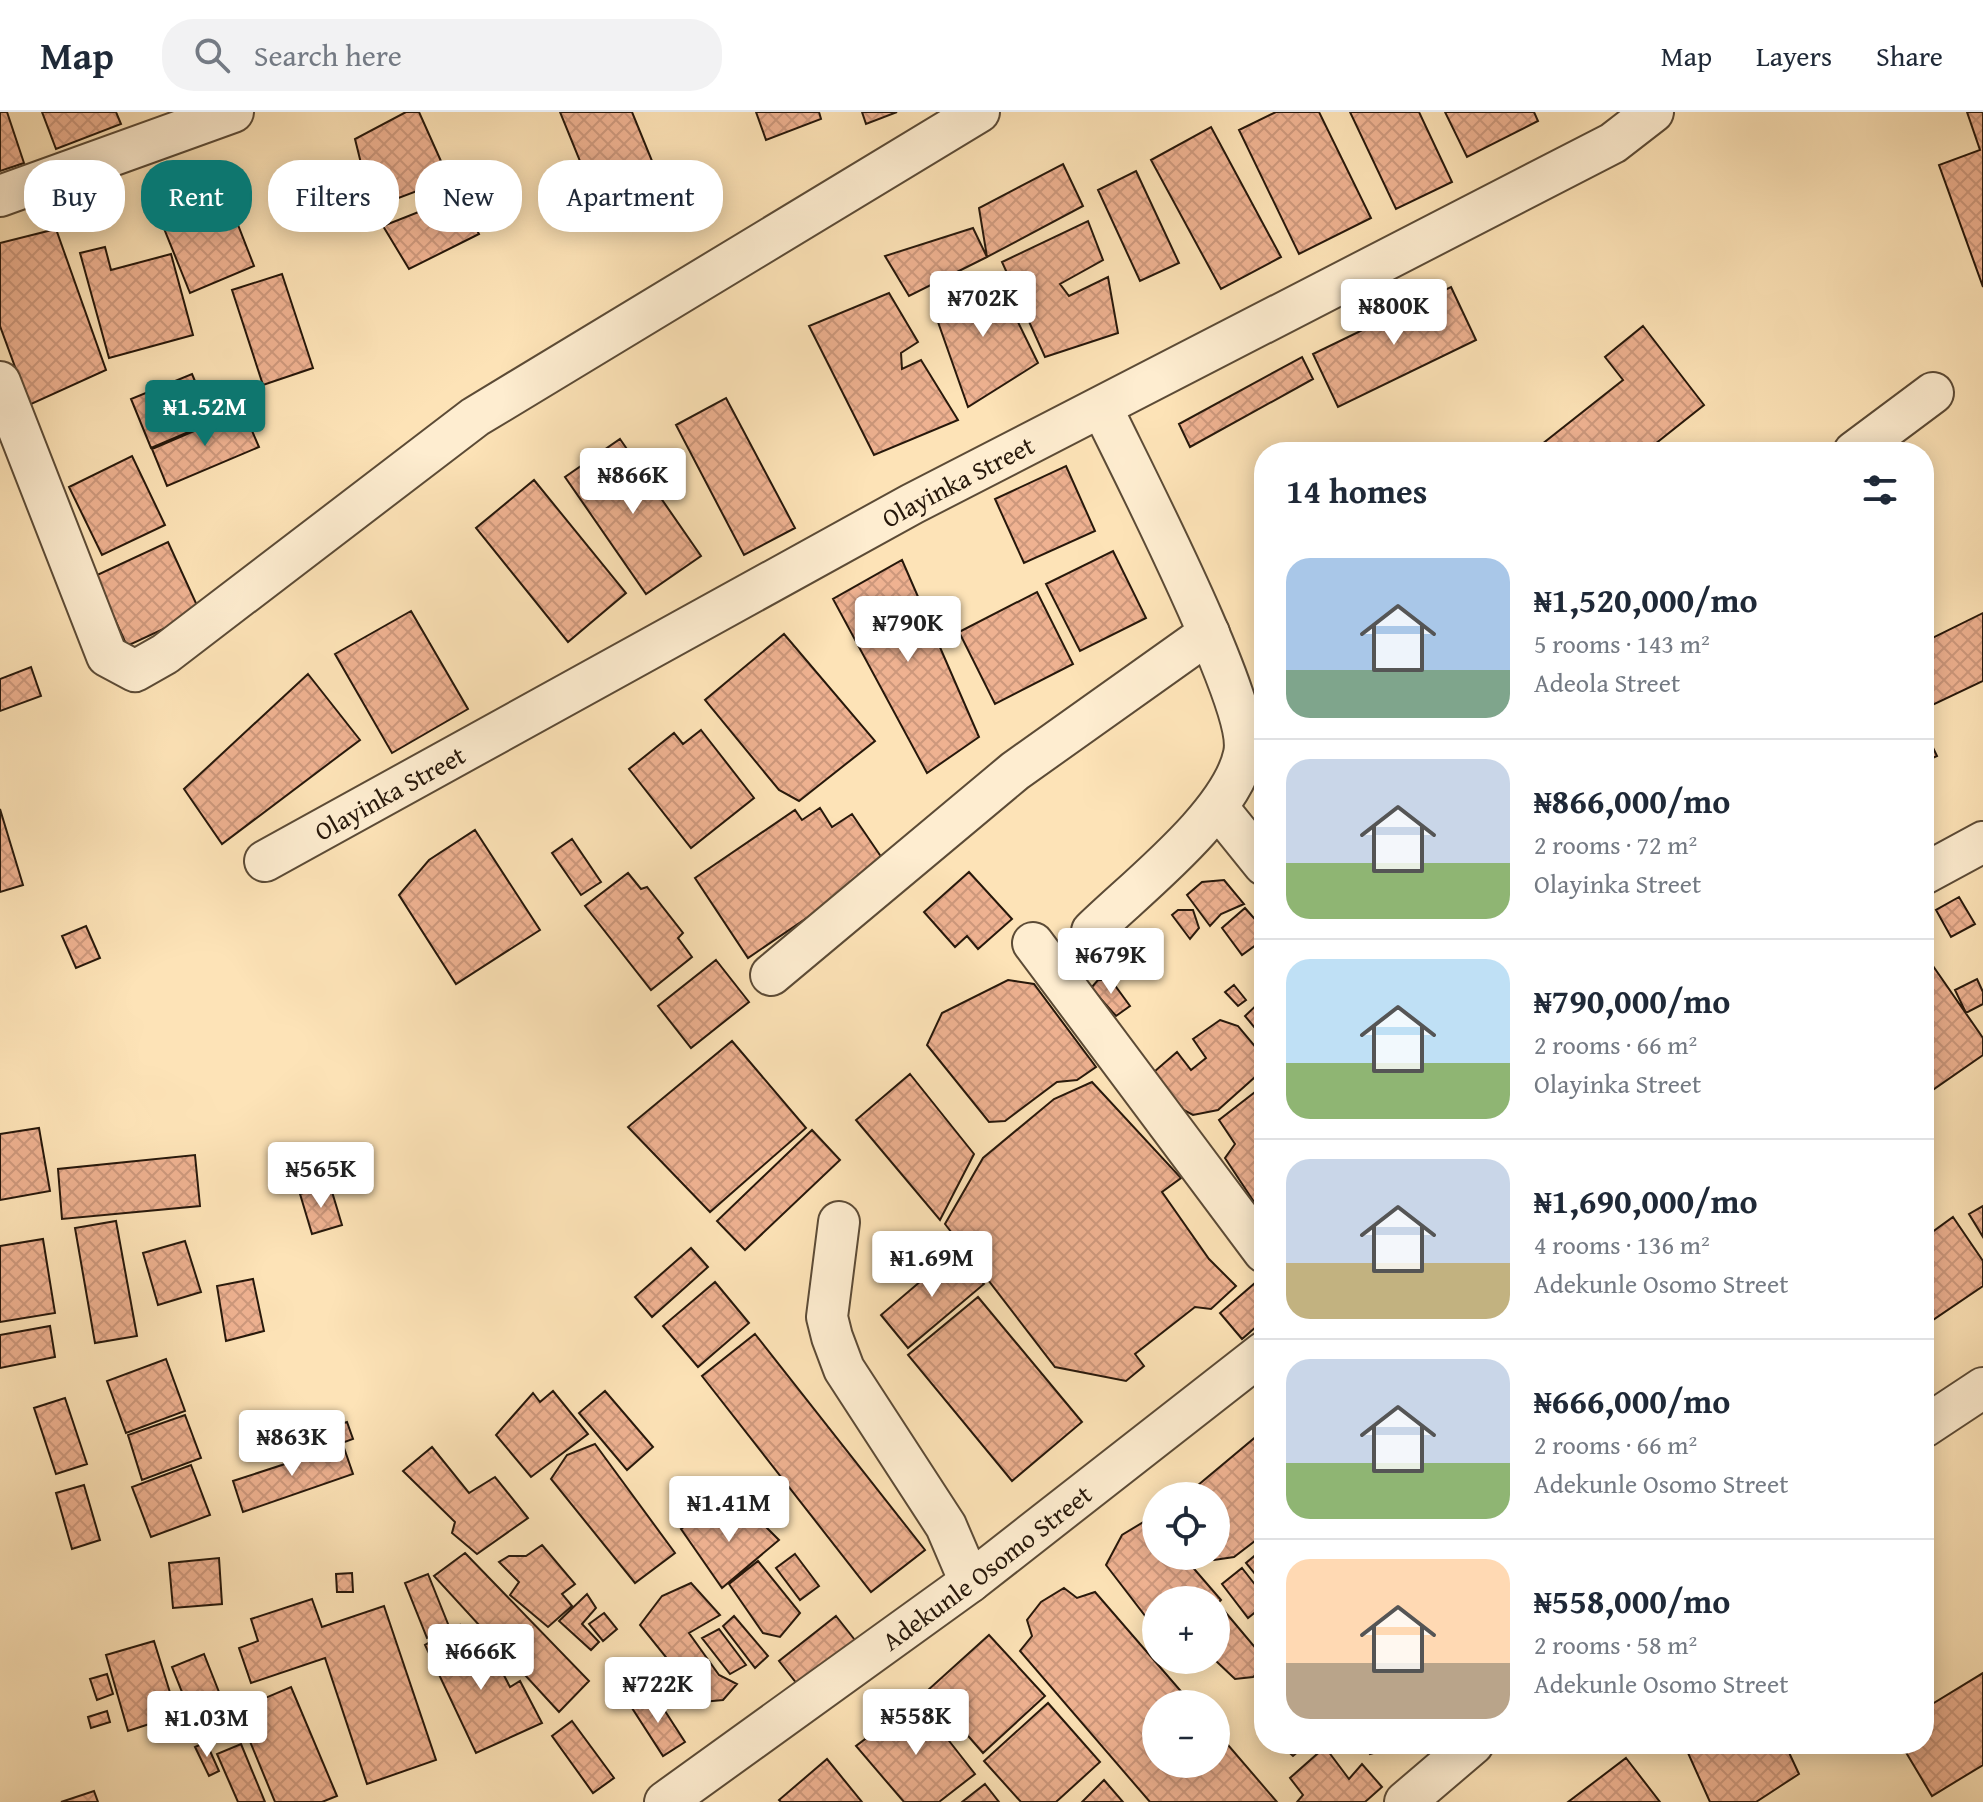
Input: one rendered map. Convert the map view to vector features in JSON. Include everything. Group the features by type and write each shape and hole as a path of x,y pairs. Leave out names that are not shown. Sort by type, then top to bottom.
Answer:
{"street":[{"path":"0,196 233,112"},
{"path":"0,382 107,656 135,671 165,654 475,417 979,112"},
{"name":"Olayinka Street","path":"265,861 912,504 1613,143 1653,112"},
{"path":"1867,442 1933,393"},
{"path":"1092,931 1218,808 1245,752 1236,700 1209,633 1102,408"},
{"path":"771,975 1015,771 1209,633"},
{"path":"1218,808 1254,853"},
{"path":"1934,869 1983,842"},
{"path":"1033,943 1254,1239"},
{"path":"839,1222 827,1317 832,1337 844,1369 946,1526 970,1582"},
{"name":"Adekunle Osomo Street","path":"665,1802 970,1582 1254,1360"},
{"path":"1934,1420 1983,1388"},
{"path":"1405,1802 1461,1754"}],"building":[{"path":"0,112 7,112 24,163 0,171"},
{"path":"42,112 116,112 121,124 56,149"},
{"path":"406,112 419,112 440,160 415,160 415,192 399,198 399,160 360,160 355,139"},
{"path":"560,112 632,112 652,160 580,160"},
{"path":"756,112 819,112 821,119 766,140"},
{"path":"862,112 897,112 866,124"},
{"path":"1276,112 1319,112 1371,218 1299,254 1239,130"},
{"path":"1350,112 1419,112 1452,182 1396,209"},
{"path":"1445,112 1534,112 1538,121 1467,157"},
{"path":"1967,112 1983,112 1983,287 1939,165 1980,150"},
{"path":"1211,127 1281,257 1221,289 1151,160"},
{"path":"1063,164 1083,206 987,257 979,208"},
{"path":"1136,171 1179,263 1140,281 1098,190"},
{"path":"415,213 415,232 479,234 409,269 387,232 399,232 399,220"},
{"path":"1088,221 1103,260 1060,284 1069,296 1108,277 1118,333 1045,357 1002,262"},
{"path":"973,228 987,257 909,296 885,256"},
{"path":"44,232 57,232 106,370 29,405 0,326 0,243"},
{"path":"165,232 241,232 254,266 190,293"},
{"path":"105,247 111,270 171,254 193,335 109,358 80,253"},
{"path":"282,274 313,368 263,385 232,290"},
{"path":"995,275 1038,363 968,407 932,305"},
{"path":"1451,287 1476,340 1338,407 1313,354"},
{"path":"889,293 918,342 901,353 902,369 921,360 958,420 874,455 809,326"},
{"path":"1643,326 1704,405 1658,442 1545,442 1623,380 1605,357"},
{"path":"1302,357 1313,379 1190,447 1179,424"},
{"path":"192,374 212,422 151,448 131,399"},
{"path":"726,398 795,528 744,555 676,425"},
{"path":"243,410 259,447 167,486 152,449"},
{"path":"620,439 701,556 646,594 565,477"},
{"path":"132,456 165,525 102,555 69,487"},
{"path":"1066,466 1095,531 1024,563 995,499"},
{"path":"534,480 626,593 568,642 476,528"},
{"path":"168,542 200,612 127,646 95,576"},
{"path":"1113,551 1146,618 1080,651 1046,584"},
{"path":"902,560 979,737 927,773 833,599"},
{"path":"1037,592 1073,664 995,704 959,632"},
{"path":"411,611 468,709 392,753 335,654"},
{"path":"1983,613 1983,681 1934,704 1934,637"},
{"path":"784,634 875,741 799,801 779,790 705,700"},
{"path":"31,667 41,696 0,711 0,679"},
{"path":"308,674 360,740 222,844 184,789"},
{"path":"701,730 754,798 691,848 629,769 674,733 683,744"},
{"path":"820,808 832,827 852,814 886,864 748,958 695,878 795,810 802,820"},
{"path":"0,809 23,885 0,892"},
{"path":"475,830 540,930 456,984 399,895 429,860"},
{"path":"572,839 601,882 581,895 552,853"},
{"path":"969,872 1012,919 978,949 967,936 955,947 924,912"},
{"path":"628,873 641,889 647,887 683,933 678,938 692,957 651,990 585,906"},
{"path":"1224,880 1244,904 1221,914 1210,926 1187,895 1202,882"},
{"path":"1959,897 1975,924 1951,937 1936,910"},
{"path":"1245,908 1254,918 1254,946 1242,955 1222,928"},
{"path":"1178,910 1193,910 1199,928 1190,939 1172,915"},
{"path":"86,926 100,958 76,968 62,936"},
{"path":"1117,939 1142,946 1112,977 1095,978 1095,962"},
{"path":"716,960 749,1002 691,1048 658,1006"},
{"path":"1934,967 1983,1038 1983,1055 1934,1089"},
{"path":"1977,979 1983,992 1983,1004 1966,1013 1955,990"},
{"path":"1008,980 1034,984 1096,1067 1077,1080 1057,1082 1005,1121 989,1122 927,1045 942,1013"},
{"path":"1098,980 1111,980 1130,1006 1116,1016 1091,988"},
{"path":"1234,985 1246,1000 1238,1006 1225,992"},
{"path":"1254,1007 1254,1027 1245,1016"},
{"path":"1220,1020 1238,1026 1254,1045 1254,1078 1218,1110 1193,1115 1169,1102 1147,1078 1177,1052 1191,1070 1206,1058 1193,1039"},
{"path":"732,1041 806,1128 710,1212 628,1127"},
{"path":"910,1074 974,1154 940,1220 856,1120"},
{"path":"1092,1082 1181,1178 1162,1192 1209,1259 1236,1286 1211,1309 1195,1307 1135,1354 1144,1366 1126,1381 1055,1367 945,1224 983,1158 1054,1099"},
{"path":"1254,1093 1254,1202 1225,1158 1235,1144 1219,1120"},
{"path":"39,1128 50,1191 0,1200 0,1134"},
{"path":"812,1130 840,1160 745,1250 717,1221"},
{"path":"195,1155 200,1206 62,1219 58,1169"},
{"path":"330,1185 342,1225 312,1234 300,1194"},
{"path":"1983,1206 1983,1237 1969,1214"},
{"path":"1953,1217 1983,1261 1983,1286 1934,1319 1934,1231"},
{"path":"116,1221 137,1336 95,1343 75,1228"},
{"path":"43,1239 55,1313 0,1322 0,1246"},
{"path":"185,1241 201,1292 158,1305 143,1253"},
{"path":"691,1248 708,1267 652,1317 635,1297"},
{"path":"956,1251 984,1284 908,1348 881,1315"},
{"path":"253,1279 264,1331 226,1341 217,1286"},
{"path":"715,1282 749,1323 698,1367 663,1326"},
{"path":"1254,1284 1254,1329 1242,1339 1220,1313"},
{"path":"978,1297 1082,1422 1012,1481 908,1355"},
{"path":"50,1326 55,1357 0,1368 0,1335"},
{"path":"755,1334 925,1550 871,1592 702,1376"},
{"path":"166,1359 185,1411 126,1433 107,1381"},
{"path":"553,1391 588,1434 531,1477 496,1435 533,1393 540,1402"},
{"path":"605,1391 653,1447 627,1470 579,1413"},
{"path":"65,1398 87,1464 56,1474 34,1408"},
{"path":"185,1415 201,1458 142,1480 128,1435"},
{"path":"347,1422 353,1439 328,1448 322,1430"},
{"path":"1254,1438 1254,1542 1230,1558 1230,1482 1202,1482"},
{"path":"595,1444 675,1553 635,1583 551,1479 567,1455"},
{"path":"343,1445 353,1474 243,1512 233,1481"},
{"path":"432,1447 469,1493 495,1477 528,1518 477,1554 452,1533 455,1522 403,1471"},
{"path":"191,1465 210,1515 151,1537 132,1487"},
{"path":"84,1485 100,1540 72,1549 56,1493"},
{"path":"707,1510 719,1527 752,1513 779,1540 722,1588 681,1529"},
{"path":"1142,1523 1142,1570 1195,1570 1209,1586 1142,1586 1142,1612 1106,1565 1122,1535"},
{"path":"542,1545 575,1584 562,1594 572,1606 548,1627 510,1595 519,1582 499,1562 509,1556 526,1556"},
{"path":"465,1553 589,1681 559,1712 434,1576"},
{"path":"795,1554 819,1586 800,1600 776,1568"},
{"path":"1254,1556 1254,1573 1246,1563"},
{"path":"219,1558 222,1604 173,1608 169,1563"},
{"path":"758,1561 800,1613 780,1637 763,1633 729,1584"},
{"path":"1242,1568 1254,1583 1254,1613 1248,1618 1230,1594 1230,1586 1222,1584"},
{"path":"352,1573 353,1592 337,1592 336,1574"},
{"path":"428,1574 450,1629 427,1638 405,1583"},
{"path":"691,1583 720,1615 689,1633 719,1675 737,1684 723,1700 702,1702 640,1625 662,1596"},
{"path":"1064,1588 1077,1598 1095,1592 1142,1646 1142,1674 1166,1674 1180,1690 1142,1690 1142,1778 1230,1778 1230,1747 1277,1802 1150,1802 1020,1651 1032,1636 1027,1620 1041,1602"},
{"path":"587,1594 596,1608 582,1624 599,1642 591,1650 559,1621"},
{"path":"312,1599 322,1627 384,1606 436,1760 367,1784 325,1658 251,1683 239,1648 258,1641 251,1619"},
{"path":"604,1613 617,1629 603,1641 589,1624"},
{"path":"734,1616 768,1656 755,1668 723,1626"},
{"path":"836,1616 862,1649 805,1694 779,1661"},
{"path":"1230,1618 1254,1646 1254,1676 1235,1679 1230,1674"},
{"path":"460,1625 478,1661 493,1654 510,1687 520,1681 542,1723 476,1753 425,1645"},
{"path":"719,1629 746,1665 730,1674 702,1638"},
{"path":"989,1635 1045,1696 983,1753 928,1690"},
{"path":"154,1641 177,1715 128,1731 106,1655"},
{"path":"204,1654 228,1715 196,1727 172,1667"},
{"path":"1983,1673 1983,1765 1932,1796 1907,1754 1934,1754 1934,1703"},
{"path":"107,1674 113,1694 97,1700 90,1679"},
{"path":"291,1687 337,1796 322,1802 275,1802 237,1710"},
{"path":"654,1694 685,1742 663,1756 632,1708"},
{"path":"917,1700 975,1774 939,1802 904,1802 856,1746"},
{"path":"1048,1703 1100,1762 1056,1802 1021,1802 984,1761"},
{"path":"107,1711 110,1722 91,1728 88,1717"},
{"path":"572,1721 614,1778 593,1793 552,1736"},
{"path":"206,1742 219,1771 209,1776 195,1747"},
{"path":"241,1744 265,1802 238,1802 217,1754"},
{"path":"1317,1754 1330,1754 1349,1779 1362,1764 1382,1787 1365,1802 1297,1802 1303,1795 1290,1778"},
{"path":"1688,1754 1790,1754 1799,1774 1756,1802 1710,1802"},
{"path":"1626,1758 1660,1802 1568,1802"},
{"path":"827,1759 862,1802 779,1800"},
{"path":"1104,1780 1123,1802 1082,1802"},
{"path":"985,1784 999,1802 962,1802"},
{"path":"94,1791 98,1802 61,1802"}]}
